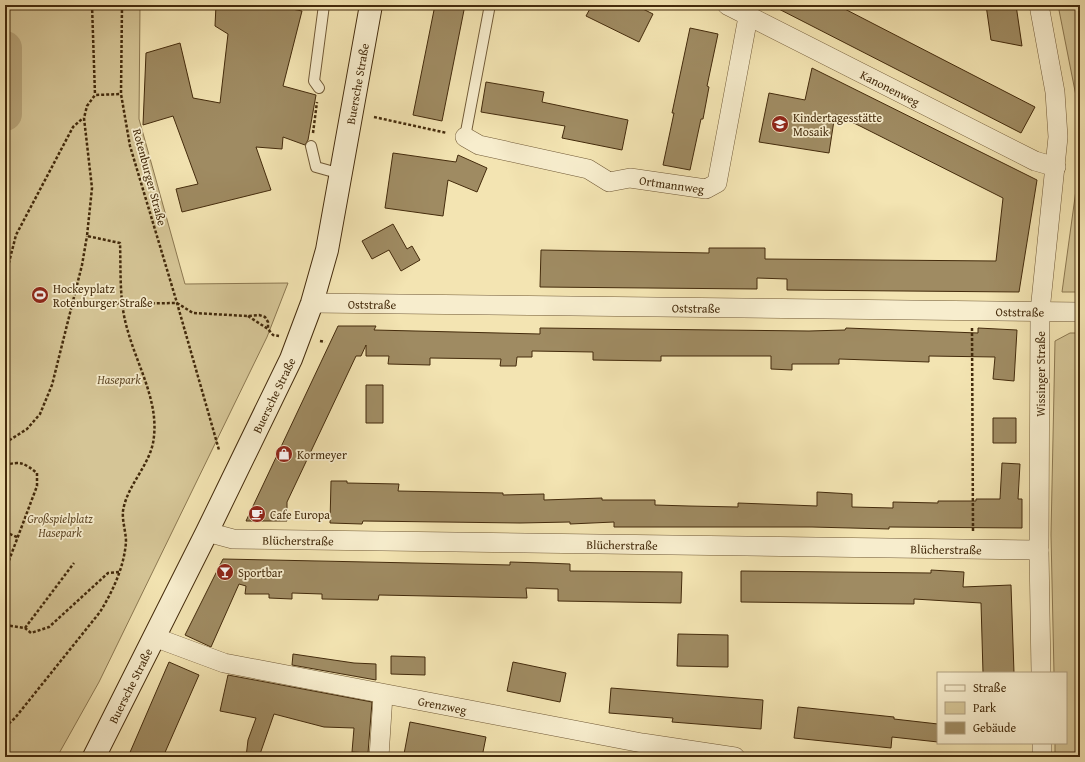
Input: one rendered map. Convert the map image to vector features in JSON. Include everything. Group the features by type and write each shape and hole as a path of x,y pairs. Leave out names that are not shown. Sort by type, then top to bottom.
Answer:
{"main road":[{"name":"Buersche Straße","path":"94,757 207,532 291,359 312,303 327,250 372,5"}],"street":[{"name":"Kanonenweg","path":"727,5 748,17 1035,161 1056,167"},
{"name":"Wissinger Straße","path":"1039,5 1055,92 1058,137 1040,311 1039,550 1041,672"},
{"name":"Ortmannweg","path":"465,137 479,145 588,169 609,182 630,178 706,189 717,183 748,17"},
{"name":"Oststraße","path":"312,303 1080,312"},
{"name":"Blücherstraße","path":"207,532 233,539 1039,550"},
{"name":"Grenzweg","path":"154,637 224,663 383,695 642,743 735,757"},
{"path":"379,757 383,695"},
{"path":"1042,744 1042,757"}],"lane":[{"path":"319,88 314,81 324,5"},
{"path":"465,137 489,10"},
{"path":"311,146 316,167 341,174"}],"path":[{"path":"5,443 27,430 40,414 52,385 82,265 87,236 92,188 84,118 87,106 95,95 92,5"},
{"name":"Rotenburger Straße","path":"122,5 122,94 130,146 219,450"},
{"path":"311,146 313,118 319,88"},
{"path":"95,95 122,94"},
{"path":"374,117 465,137"},
{"path":"5,278 16,235 73,127 84,118"},
{"path":"5,727 16,718 100,612 111,594 120,572 126,542 123,512 129,490 144,466 154,437 153,406 127,327 122,303 120,243 87,236"},
{"path":"72,307 122,303 177,303 193,313 248,316 259,315 265,317 268,322 268,329"},
{"path":"972,310 973,548"},
{"path":"248,316 268,329 273,335 277,336"},
{"path":"5,465 18,462 27,465 37,473 38,486 5,571"},
{"path":"5,532 17,537"},
{"path":"25,628 74,563"},
{"path":"5,625 25,628 31,633 48,627 108,573 120,572"}],"green space":[{"name":"Hasepark","path":"5,5 140,5 139,119 185,284 288,283 267,337 99,682 57,757 5,757"},
{"path":"1058,5 1080,5 1080,292 1062,292 1079,168 1076,96"},
{"path":"1070,333 1080,333 1080,757 1055,757 1055,744 1067,744 1067,672 1054,672 1051,535 1055,341"}],"building":[{"path":"216,5 272,5 302,11 283,86 316,95 308,140 305,145 283,137 282,149 256,147 271,190 182,212 176,189 198,184 173,116 143,125 146,53 180,43 193,98 220,103 228,34 215,26"},
{"path":"435,5 465,5 442,121 413,115"},
{"path":"592,5 635,5 653,14 639,42 586,16"},
{"path":"771,5 837,5 1035,107 1021,133"},
{"path":"986,5 1016,5 1022,46 991,40"},
{"path":"690,28 718,34 707,86 709,87 703,119 701,119 690,170 663,165 674,113 672,113"},
{"path":"812,68 1037,180 1019,292 787,290 787,279 757,278 757,289 540,287 541,250 709,253 709,248 765,248 765,259 996,261 1003,198 860,126 835,114 829,153 759,142 769,93 805,100"},
{"path":"486,82 544,92 542,102 628,120 622,150 562,138 565,126 481,112"},
{"path":"393,153 456,162 458,155 487,168 477,192 448,180 443,216 385,208"},
{"path":"393,224 407,249 412,246 420,260 401,271 389,250 372,259 362,241"},
{"path":"338,326 376,326 374,330 540,334 540,328 809,331 845,330 846,328 978,333 978,328 1017,330 1014,381 993,379 995,357 929,356 929,362 839,359 839,364 792,364 792,370 771,369 771,356 661,356 661,361 593,360 593,352 532,351 532,357 517,357 516,366 500,366 501,359 430,358 430,365 388,364 389,356 366,356 366,345 361,356 356,356 287,502 287,521 246,521"},
{"path":"366,385 383,385 383,423 366,423"},
{"path":"993,418 1016,418 1016,443 993,443"},
{"path":"1002,463 1020,464 1018,499 1022,499 1022,528 889,527 889,529 812,527 614,527 614,522 570,524 570,522 520,523 363,521 362,524 330,523 331,481 347,481 347,483 399,484 398,491 503,493 503,495 544,494 544,500 602,498 602,500 655,500 655,505 689,506 738,507 738,503 817,506 817,492 852,494 852,507 893,508 893,502 938,503 938,501 976,501 976,499 1000,499"},
{"path":"223,559 510,565 510,562 570,564 570,571 682,572 681,603 558,601 558,589 526,588 527,598 379,595 378,600 322,599 322,594 292,593 292,599 269,598 269,594 245,594 246,586 239,584 211,647 185,635"},
{"path":"931,570 964,572 963,587 1011,585 1014,672 983,672 981,603 914,599 914,604 741,602 741,571 931,573"},
{"path":"678,634 728,635 728,667 677,666"},
{"path":"293,654 354,663 376,664 376,680 292,665"},
{"path":"391,656 425,657 425,675 391,674"},
{"path":"169,662 199,675 163,757 128,757"},
{"path":"513,662 566,673 560,702 507,691"},
{"path":"228,675 372,702 368,753 352,752 354,728 324,727 274,714 259,757 246,757 248,740 256,718 220,711"},
{"path":"611,688 763,700 761,729 672,722 673,718 609,713"},
{"path":"798,707 894,717 894,719 937,724 937,742 892,737 891,748 794,738"},
{"path":"410,722 486,737 482,757 418,757 404,754"}],"waterway":[{"path":"5,48 5,114"}],"place":[{"name":"Kindertagesstätte Mosaik","path":"780,124"},
{"name":"Hockeyplatz Rotenburger Straße","path":"40,295"},
{"name":"Kormeyer","path":"284,454"},
{"name":"Cafe Europa","path":"257,514"},
{"name":"Sportbar","path":"225,572"}],"park label":[{"name":"Großspielplatz Hasepark","path":"60,525"}]}
